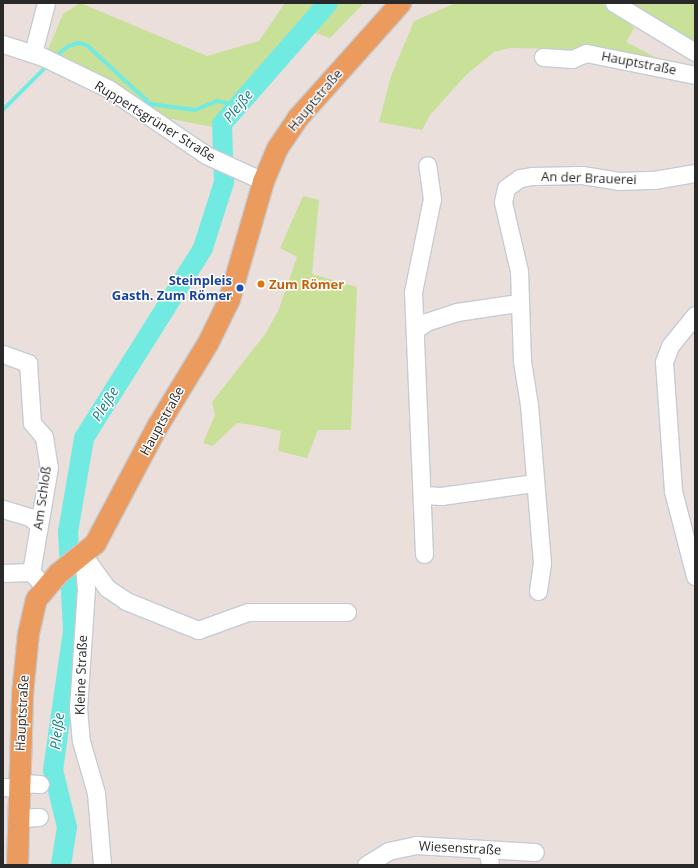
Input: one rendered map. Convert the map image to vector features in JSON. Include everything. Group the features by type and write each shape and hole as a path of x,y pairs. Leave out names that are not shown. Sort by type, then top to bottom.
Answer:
{"main road":[{"name":"Hauptstraße","path":"17,865 28,818 14,786 28,633 36,599 45,577 80,556 95,543 229,299 264,181 277,148 298,117 400,3"}],"street":[{"path":"614,3 695,52"},
{"path":"37,55 48,4"},
{"name":"Ruppertsgrüner Straße","path":"3,44 37,55 108,89 206,155 264,181"},
{"name":"Hauptstraße","path":"543,57 572,59 586,53 693,71"},
{"path":"424,554 423,494 413,292 432,199 427,164"},
{"name":"An der Brauerei","path":"538,591 542,563 533,483 518,303 515,246 503,202 506,188 520,178 582,175 619,181 647,180 695,173"},
{"path":"415,330 426,322 457,312 518,303"},
{"path":"695,315 670,346 664,362 674,491 690,541 695,576"},
{"name":"Am Schloß","path":"3,354 28,362 32,423 44,437 49,467 39,525 45,577"},
{"path":"423,494 441,496 533,483"},
{"path":"3,509 30,517 39,525"},
{"path":"80,556 107,588 126,600 198,630 248,612 346,612"},
{"name":"Kleine Straße","path":"80,556 86,589 78,708 81,741 96,793 102,865"},
{"path":"3,573 45,577"},
{"path":"14,786 40,784"},
{"name":"Wiesenstraße","path":"366,865 388,851 416,845 488,857 534,852"}],"green space":[{"path":"80,3 207,56 259,41 285,3 364,3 330,38 308,30 212,127 162,117 46,54 63,14"},
{"path":"456,3 601,3 634,28 626,42 665,62 613,50 510,48 494,52 466,75 430,115 422,130 379,122 391,76 414,21"},
{"path":"635,3 695,3 695,44 631,10"},
{"path":"303,196 319,200 312,274 357,287 351,430 318,430 307,458 278,451 281,431 253,425 237,423 213,446 203,443 215,415 212,402 266,333 279,309 297,257 280,248"}],"waterway":[{"name":"Pleiße","path":"61,865 67,827 53,770 73,631 68,532 84,438 203,248 224,182 222,124 328,3"},
{"path":"54,58 67,47 78,43 87,45 151,104 195,110 217,101 237,105"},
{"path":"3,110 49,64"}],"place":[{"name":"Zum Römer","path":"261,284"},
{"name":"Steinpleis Gasth. Zum Römer","path":"240,288"}]}
